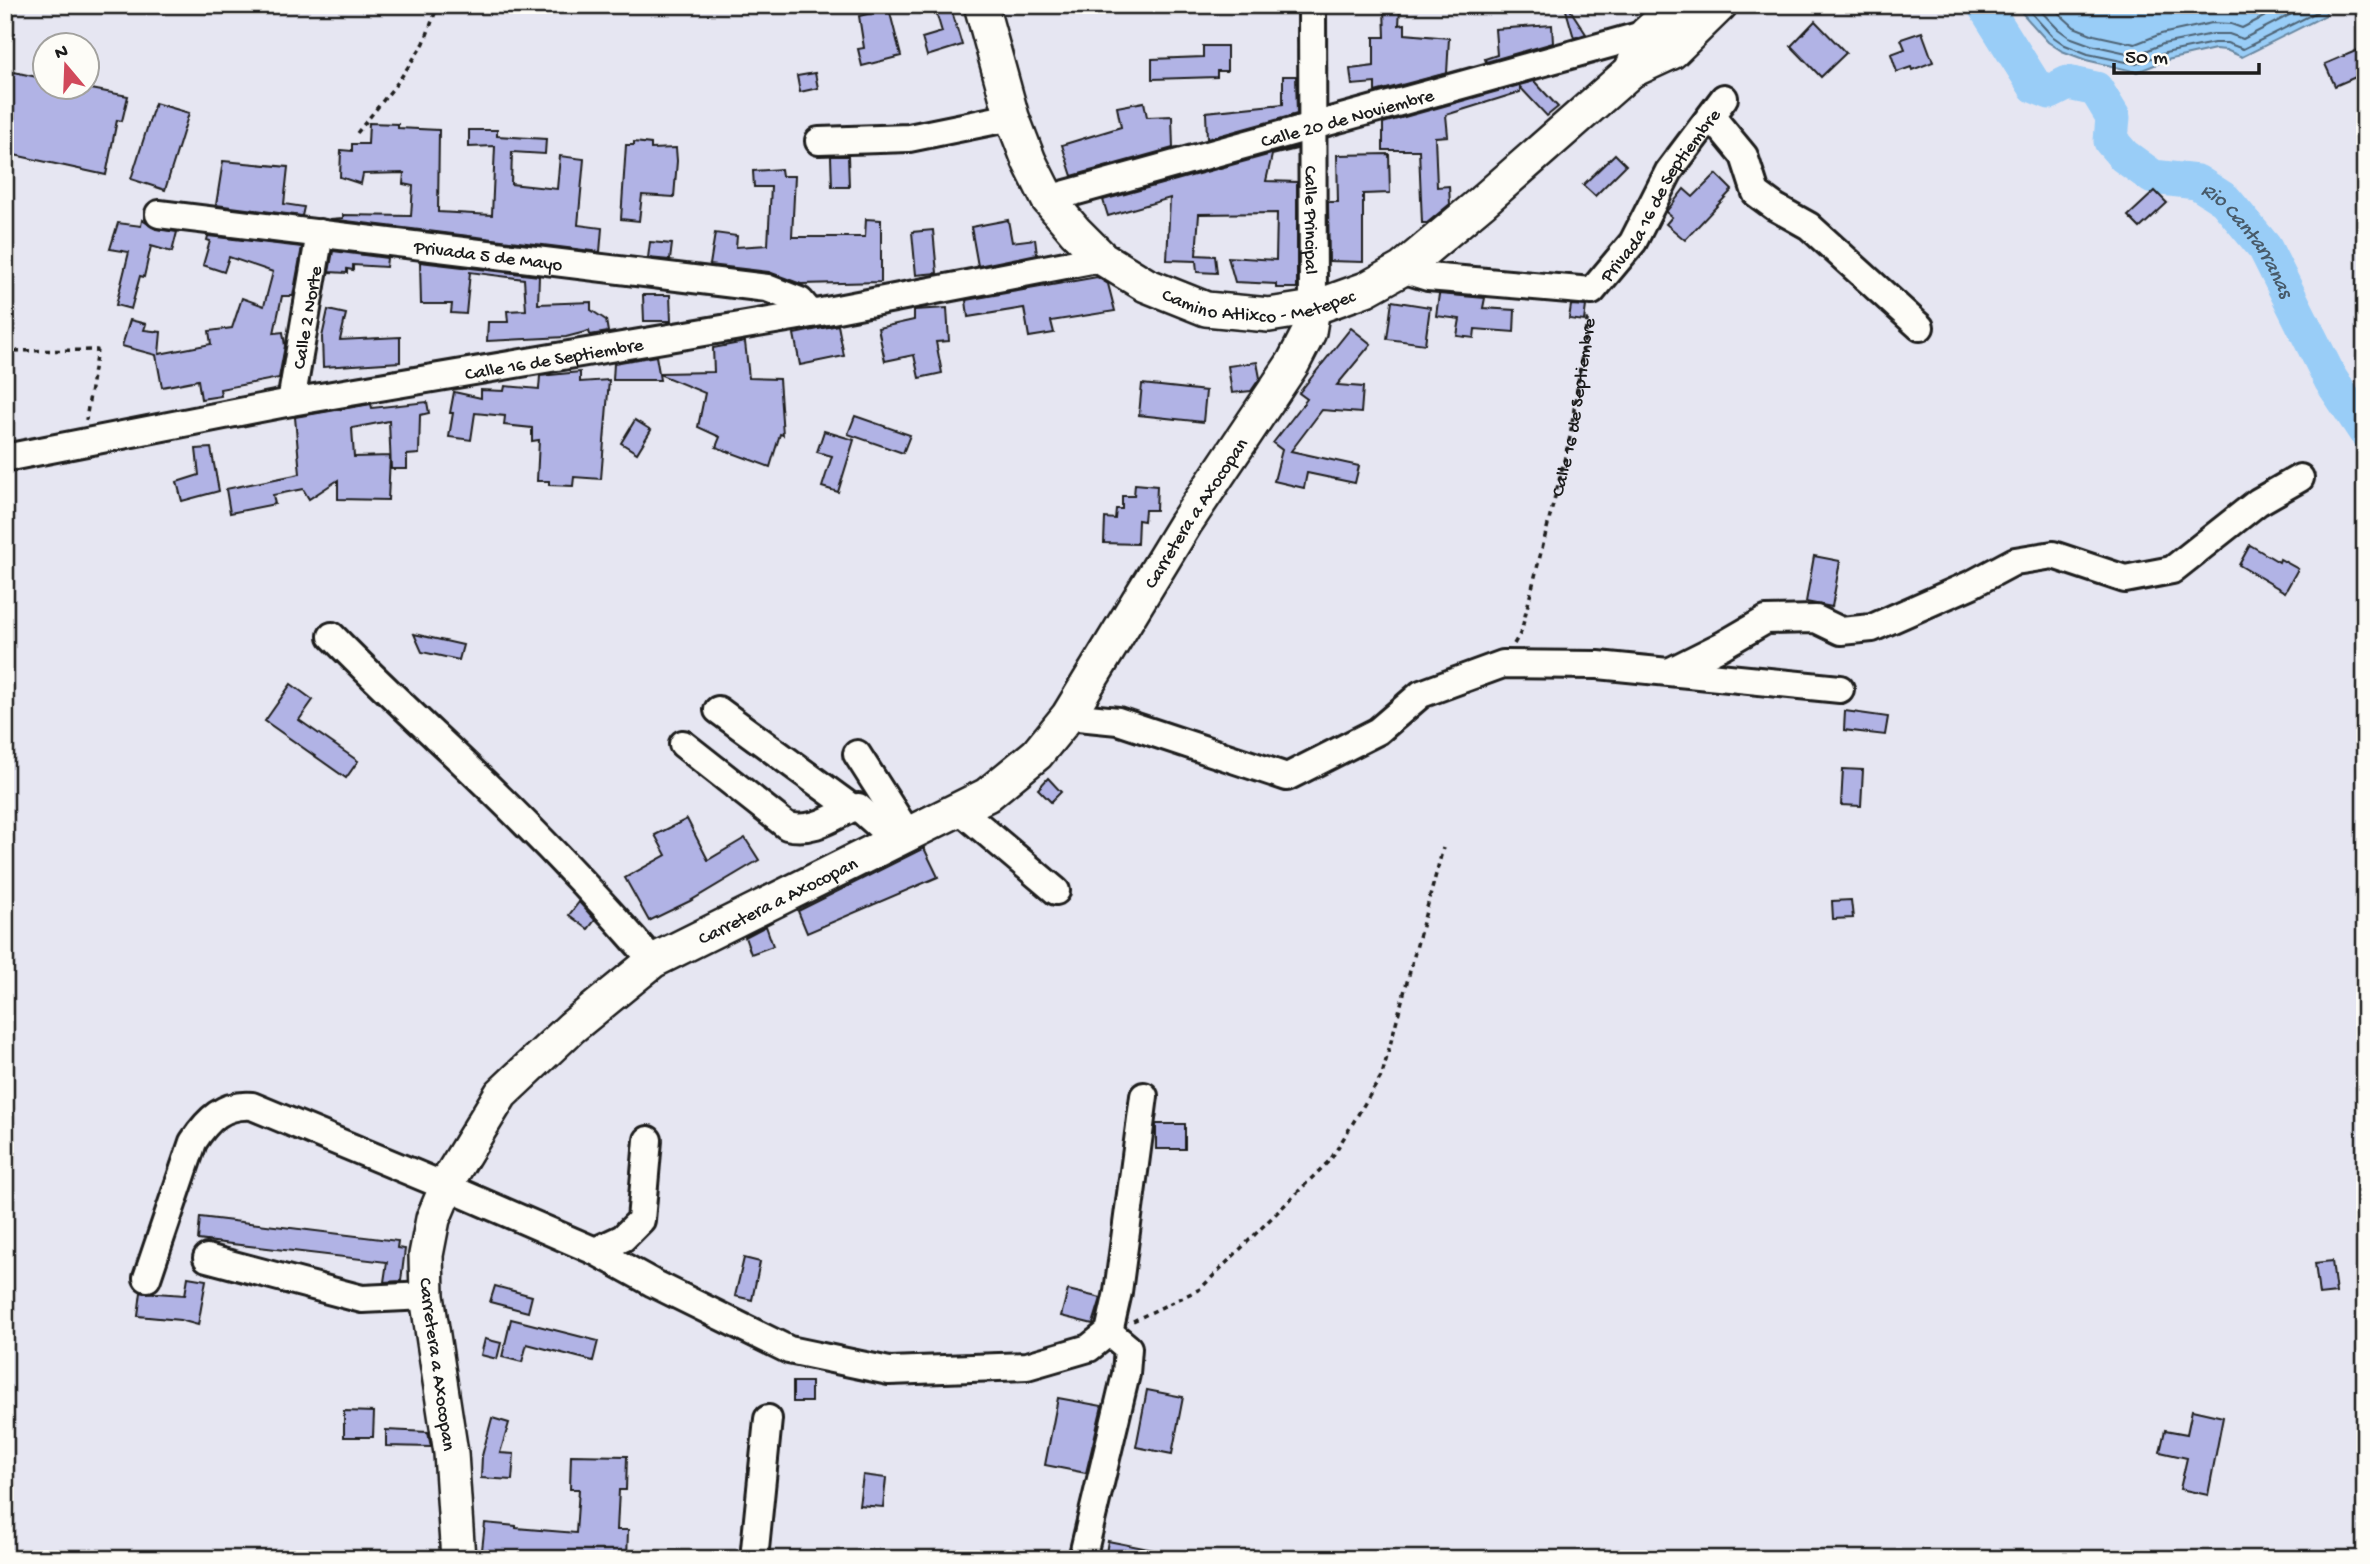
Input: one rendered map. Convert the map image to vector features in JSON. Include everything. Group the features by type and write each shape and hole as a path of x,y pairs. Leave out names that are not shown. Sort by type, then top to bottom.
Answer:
{"main road":[{"name":"Camino Atlixco - Metepec","path":"981,5 1012,117 1028,162 1048,199 1102,258 1146,285 1206,309 1269,315 1313,308 1366,289 1402,269 1631,71 1659,43 1720,5"},
{"name":"Camino Atlixco - Metepec","path":"1659,43 1678,5"},
{"name":"Carretera a Axocopan","path":"458,1559 451,1453 427,1296 426,1255 433,1219 453,1174 501,1094 572,1027 653,961 988,795 1037,754 1068,716 1185,524 1293,363 1310,332 1313,308"}],"street":[{"name":"Calle Principal","path":"1312,5 1313,308"},
{"name":"Calle 20 de Noviembre","path":"1048,199 1313,125 1659,43"},
{"name":"Privada 16 de Septiembre","path":"1596,285 1633,242 1669,171 1718,107 1744,156 1756,193 1809,226 1920,327"},
{"path":"819,141 909,138 1012,117"},
{"name":"Privada 5 de Mayo","path":"159,214 767,288 800,301 811,314"},
{"name":"Calle 2 Norte","path":"291,402 320,233"},
{"name":"Calle 16 de Septiembre","path":"5,458 291,402 811,314 1102,258"},
{"path":"1596,285 1623,264 1646,258"},
{"name":"Calle 16 de Septiembre","path":"1402,269 1428,277 1596,285"},
{"path":"1671,671 1766,620 1816,620 1841,631 1871,628 1972,584 2015,561 2053,555 2125,579 2172,570 2258,502 2300,478"},
{"path":"332,636 603,903 653,961"},
{"path":"1068,716 1118,720 1287,777 1378,731 1421,694 1503,664 1598,665 1840,689"},
{"path":"718,710 852,808 864,810 901,837"},
{"path":"683,744 787,826 805,829 813,827 852,808"},
{"path":"857,754 901,837"},
{"path":"959,809 1056,891"},
{"path":"147,1278 193,1142 204,1125 216,1114 239,1105 252,1106 595,1251 653,1283 789,1350 888,1371 1027,1366 1089,1348 1109,1332 1118,1292 1144,1096"},
{"path":"595,1251 622,1238 641,1220 648,1140"},
{"path":"207,1258 362,1298 427,1296"},
{"path":"1082,1559 1126,1374 1128,1348 1109,1332"},
{"path":"754,1559 768,1419"}],"path":[{"path":"357,133 398,82 424,43 438,5"},
{"name":"Calle 16 de Septiembre","path":"1503,664 1521,632 1570,437 1596,285"},
{"path":"5,351 97,350 82,442"},
{"path":"1109,1332 1200,1289 1331,1159 1382,1075 1443,848"}],"water":[{"path":"2015,5 2325,5 2326,15 2242,57 2226,50 2215,49 2167,60 2137,72 2086,60 2062,51 2048,42"}],"building":[{"path":"934,5 950,5 962,45 927,56 922,38 942,32"},
{"path":"1384,8 1400,8 1399,25 1405,24 1405,34 1449,38 1447,73 1375,92 1375,83 1352,85 1350,69 1374,66 1374,37 1385,37"},
{"path":"1569,8 1586,34 1574,38 1566,10"},
{"path":"889,9 901,56 862,66 858,49 864,48 859,16"},
{"path":"1815,21 1846,53 1821,77 1791,46"},
{"path":"1552,25 1553,43 1486,62 1485,59 1497,55 1495,29"},
{"path":"1922,32 1933,62 1897,72 1891,54 1905,49 1901,39"},
{"path":"1203,46 1227,46 1227,71 1217,71 1217,77 1152,79 1152,59 1203,57"},
{"path":"2365,47 2365,73 2335,86 2325,64"},
{"path":"5,70 32,76 32,102 102,102 102,91 128,96 122,121 117,120 106,175 5,153"},
{"path":"815,73 818,88 800,92 797,76"},
{"path":"1283,76 1296,76 1297,114 1207,139 1206,112 1283,104"},
{"path":"1534,81 1558,107 1547,116 1520,87 1520,92 1446,115 1448,136 1435,137 1437,187 1449,186 1450,204 1427,223 1422,223 1419,150 1383,150 1383,123"},
{"path":"1144,102 1147,117 1172,116 1173,148 1072,176 1062,145 1121,127 1117,107"},
{"path":"155,103 189,113 165,190 131,179"},
{"path":"369,123 439,130 438,212 492,215 495,146 469,147 469,130 497,130 497,136 546,139 545,154 512,152 511,184 557,189 560,156 584,159 578,225 602,228 600,252 330,219 343,218 343,215 411,216 413,186 403,184 404,173 363,174 361,184 340,177 341,150 352,151 352,144 368,144"},
{"path":"634,142 651,144 651,149 676,148 677,161 674,197 642,195 639,221 621,219 626,145 634,145"},
{"path":"1297,147 1272,155 1266,181 1297,182 1297,288 1235,282 1228,257 1276,260 1277,213 1199,214 1196,255 1215,256 1217,273 1197,272 1196,261 1167,260 1170,198 1108,216 1103,200"},
{"path":"1389,154 1390,193 1363,194 1363,262 1329,261 1328,202 1338,202 1337,155"},
{"path":"1615,154 1626,165 1595,196 1583,185"},
{"path":"831,156 848,156 849,187 832,187"},
{"path":"223,161 288,167 284,204 304,207 302,216 216,205"},
{"path":"781,169 782,176 795,176 792,237 865,237 866,219 881,220 881,282 801,284 769,272 710,265 715,233 737,236 736,247 768,245 771,187 754,187 753,171"},
{"path":"1716,174 1732,190 1685,240 1666,224 1672,217 1666,212 1684,189 1693,197"},
{"path":"2155,191 2167,203 2140,228 2128,216"},
{"path":"142,220 156,229 177,232 172,252 151,246 144,277 140,276 131,309 116,305 129,252 110,249 118,223 141,226"},
{"path":"1008,220 1012,242 1035,239 1037,254 978,266 971,227"},
{"path":"933,230 937,273 916,275 912,232"},
{"path":"208,236 302,247 293,296 282,296 274,333 283,332 285,346 279,378 220,389 221,396 201,399 198,380 162,387 156,355 122,346 130,320 146,324 144,330 161,332 159,354 211,344 209,331 232,328 242,298 264,306 273,272 229,257 224,272 203,265 210,241 207,240"},
{"path":"650,242 672,244 670,260 648,258"},
{"path":"333,251 387,258 386,267 353,265 353,270 347,269 347,273 329,272"},
{"path":"420,262 539,276 538,304 591,302 591,310 606,320 608,332 590,335 589,331 566,337 487,341 488,322 508,322 507,311 526,310 524,279 470,272 466,314 451,313 452,304 421,304"},
{"path":"1097,277 1108,284 1115,311 1051,321 1054,333 1029,337 1024,308 968,317 966,300"},
{"path":"1439,294 1485,298 1483,308 1515,310 1514,332 1475,329 1474,338 1457,336 1460,319 1436,316"},
{"path":"643,295 670,295 671,321 644,321"},
{"path":"1392,301 1430,307 1425,344 1387,339"},
{"path":"1571,305 1586,306 1584,321 1569,319"},
{"path":"947,308 949,341 936,342 942,373 919,378 914,355 885,361 878,328 914,320 914,310"},
{"path":"328,310 346,314 340,340 400,337 400,362 323,367 322,337"},
{"path":"838,325 844,356 800,365 794,334"},
{"path":"1351,328 1371,344 1337,385 1363,387 1361,413 1322,410 1291,451 1359,466 1355,483 1307,473 1304,488 1274,481 1282,450 1273,443 1307,399 1299,393"},
{"path":"745,342 749,378 779,379 783,435 780,434 770,467 716,447 720,437 698,427 705,393 659,374 660,380 613,380 614,363 656,356 659,373 714,372 713,348"},
{"path":"1257,362 1260,378 1251,391 1232,393 1228,366"},
{"path":"580,372 580,382 609,380 601,479 574,477 573,486 549,485 549,481 537,481 539,440 532,441 532,428 504,425 505,416 475,413 471,440 449,437 454,392 481,398 481,390 504,391 505,386 539,389 540,376"},
{"path":"1142,384 1206,391 1203,422 1139,415"},
{"path":"427,402 429,413 420,415 419,454 407,455 407,469 391,469 389,421 352,428 354,457 390,456 388,500 338,499 338,480 309,499 303,489 273,495 275,504 230,513 226,489 300,474 295,417 371,404 372,408"},
{"path":"855,416 910,435 903,453 848,434"},
{"path":"635,420 651,430 637,453 621,443"},
{"path":"824,431 854,440 838,492 822,487 832,456 817,452"},
{"path":"211,448 219,491 182,501 177,482 199,475 196,449"},
{"path":"1135,484 1157,486 1156,510 1145,510 1144,521 1138,520 1137,544 1104,543 1105,518 1115,519 1116,509 1122,509 1122,496 1134,496"},
{"path":"2250,545 2279,562 2280,559 2298,569 2285,592 2239,565"},
{"path":"1814,556 1840,561 1832,607 1806,602"},
{"path":"414,634 463,645 459,660 422,652"},
{"path":"291,684 313,700 299,720 358,761 346,778 265,721"},
{"path":"1845,711 1888,717 1885,735 1844,730"},
{"path":"1843,769 1863,770 1861,806 1841,805"},
{"path":"1048,778 1061,792 1051,802 1038,789"},
{"path":"687,819 708,860 745,838 759,860 690,901 649,921 625,878 666,855 655,835"},
{"path":"924,848 938,877 807,933 798,911"},
{"path":"1851,900 1853,918 1833,919 1832,901"},
{"path":"579,902 595,920 588,929 569,915"},
{"path":"766,926 773,946 751,954 745,937"},
{"path":"1156,1124 1185,1124 1185,1149 1156,1149"},
{"path":"200,1217 398,1241 397,1248 405,1249 401,1281 384,1282 387,1262 198,1240"},
{"path":"744,1258 760,1262 752,1300 735,1296"},
{"path":"2332,1261 2336,1293 2319,1295 2315,1263"},
{"path":"188,1277 206,1280 198,1325 180,1320 138,1316 141,1292 185,1295"},
{"path":"495,1286 532,1296 528,1312 490,1302"},
{"path":"1068,1290 1101,1298 1093,1324 1061,1316"},
{"path":"511,1319 598,1341 593,1361 527,1344 522,1362 502,1357"},
{"path":"485,1339 501,1343 497,1359 481,1355"},
{"path":"793,1382 811,1382 811,1402 793,1402"},
{"path":"1147,1390 1183,1397 1172,1454 1136,1447"},
{"path":"1058,1398 1102,1406 1086,1473 1045,1465"},
{"path":"2192,1410 2223,1417 2208,1495 2180,1489 2187,1458 2160,1452 2165,1430 2187,1434"},
{"path":"344,1411 374,1412 373,1437 344,1437"},
{"path":"492,1418 509,1423 500,1453 514,1454 512,1480 481,1478 482,1456"},
{"path":"386,1430 428,1432 431,1447 386,1446"},
{"path":"571,1455 627,1456 626,1490 619,1490 617,1530 628,1530 627,1559 481,1559 485,1523 576,1533 579,1489 570,1489"},
{"path":"863,1475 886,1478 883,1507 859,1505"},
{"path":"1108,1541 1159,1551 1159,1559 1105,1559"}],"waterway":[{"name":"Rio Cantarranas","path":"1984,5 2035,86 2050,92 2068,83 2096,89 2113,117 2111,141 2124,156 2153,177 2197,182 2225,200 2265,248 2331,380 2365,431"}]}
